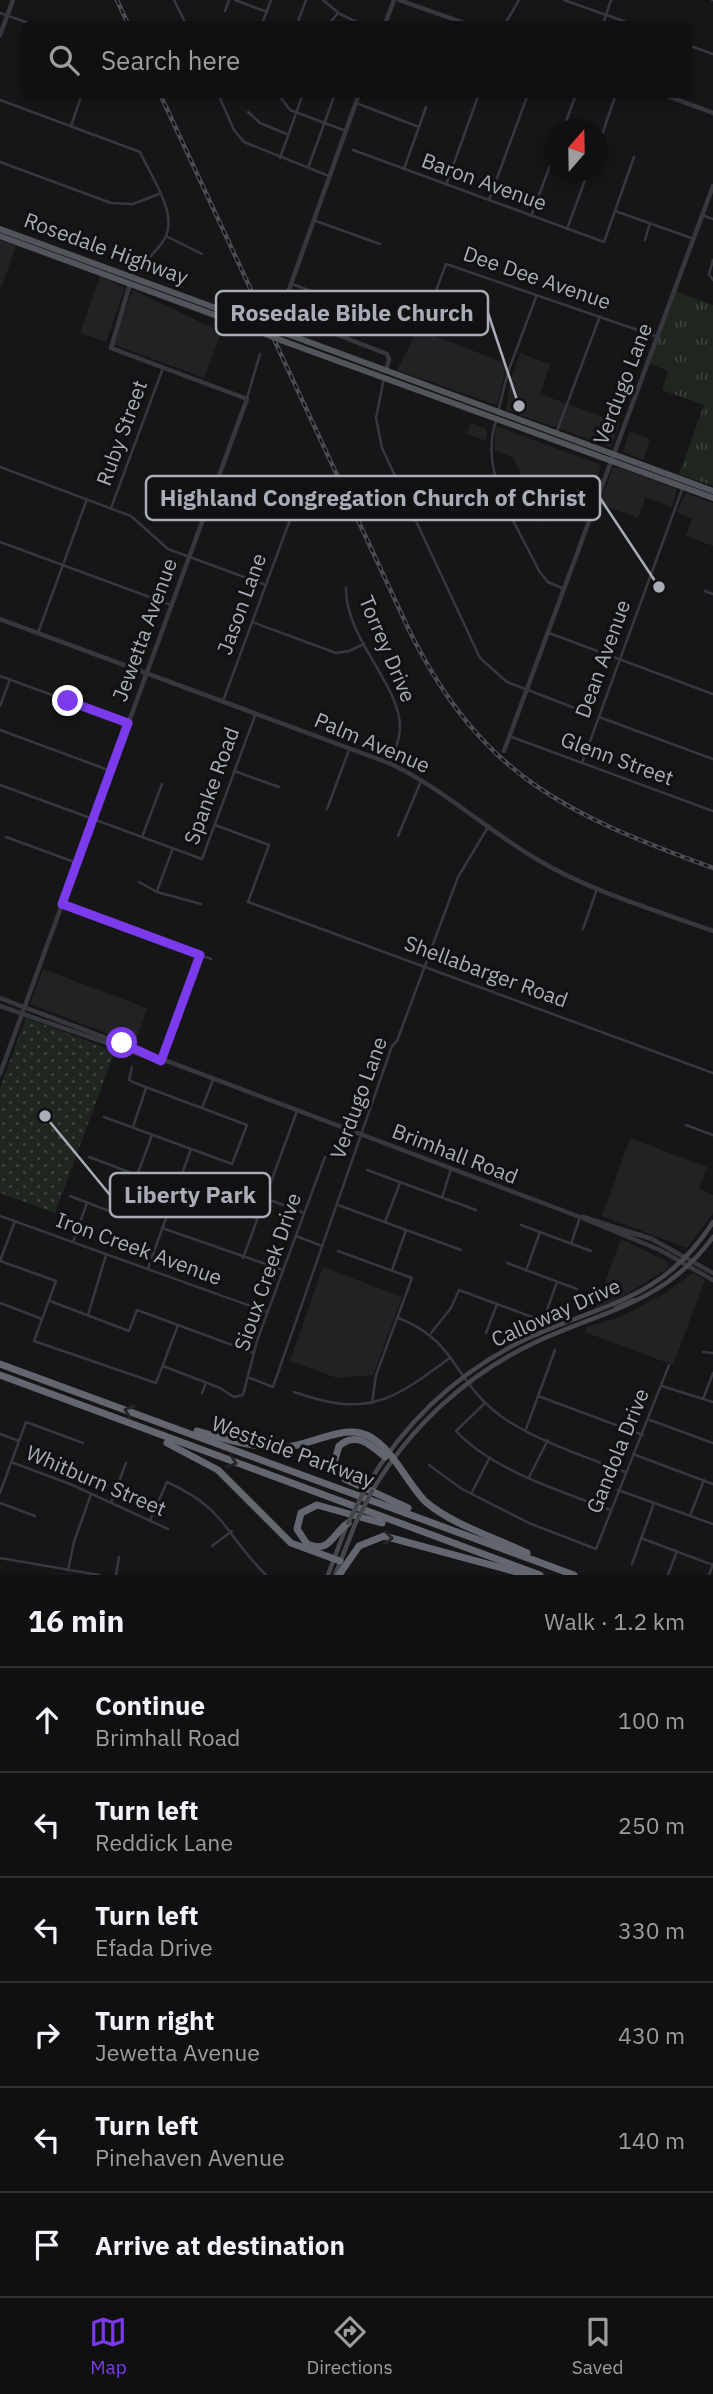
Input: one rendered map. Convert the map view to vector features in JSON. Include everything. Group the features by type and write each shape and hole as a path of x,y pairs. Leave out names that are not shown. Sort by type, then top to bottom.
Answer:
{"highway":[{"name":"Westside Parkway","path":"0,1364 574,1575"},
{"name":"Westside Parkway","path":"0,1375 145,1431 540,1575"},
{"path":"154,1420 266,1447 296,1446 357,1432 368,1436 421,1496 438,1511 562,1570"},
{"path":"145,1431 212,1466 287,1540 337,1561"},
{"path":"388,1457 364,1441 353,1439 339,1446 334,1463 345,1479 469,1535"},
{"path":"352,1522 331,1543 317,1548 301,1540 296,1526 304,1510 320,1505 471,1549"},
{"path":"337,1575 356,1549 380,1536 529,1575"}],"main road":[{"name":"Rosedale Highway","path":"0,232 42,244 321,355 426,386 497,415 673,477 713,494"},
{"name":"Rosedale Highway","path":"0,232 88,268 202,303 279,331 453,402 526,423 555,436"},
{"name":"Rosedale Highway","path":"612,457 683,487 689,485 713,494"},
{"path":"646,473 671,479 673,477"},
{"name":"Calloway Drive","path":"352,1522 388,1457 428,1417 470,1382 527,1346 591,1321 638,1294 687,1257 713,1222"},
{"name":"Calloway Drive","path":"328,1575 337,1561 373,1474 439,1396 465,1375 531,1337 650,1295 688,1266 713,1237"},
{"name":"Calloway Drive","path":"337,1561 337,1575"}],"street":[{"path":"0,35 13,0"},
{"path":"174,0 184,21"},
{"path":"225,12 229,0"},
{"path":"235,0 267,12"},
{"path":"263,21 271,0"},
{"path":"298,21 306,0"},
{"path":"323,0 338,13 355,21"},
{"path":"386,21 397,0 458,21"},
{"path":"507,21 519,0"},
{"path":"564,0 623,21"},
{"path":"604,21 611,0"},
{"path":"0,13 22,21"},
{"path":"331,21 338,13"},
{"path":"692,46 713,54"},
{"path":"71,126 81,98"},
{"path":"220,98 240,138 254,148 329,176"},
{"path":"280,98 286,107 297,113 346,131"},
{"path":"280,158 302,98"},
{"path":"308,168 334,98"},
{"path":"358,98 289,283 286,302 296,317 385,353 389,359 376,410 382,448 476,651 495,674 526,690 585,712"},
{"path":"446,185 478,98"},
{"path":"489,201 527,98"},
{"path":"567,119 575,98"},
{"path":"607,119 615,98"},
{"path":"673,98 713,113"},
{"path":"0,100 140,152 169,216 166,236 142,261 131,280 111,348 247,399"},
{"path":"356,103 419,127"},
{"path":"404,169 426,107"},
{"path":"248,112 260,123 289,135"},
{"name":"Baron Avenue","path":"353,150 604,242 615,211"},
{"path":"634,157 615,211 694,239"},
{"path":"0,162 111,203 133,204 159,194"},
{"path":"531,216 545,178"},
{"path":"567,229 584,182"},
{"name":"Verdugo Lane","path":"504,751 713,186"},
{"path":"702,215 713,219"},
{"path":"313,220 380,244"},
{"path":"645,240 650,223"},
{"path":"166,236 202,254"},
{"path":"713,260 709,274 713,280"},
{"name":"Dee Dee Avenue","path":"289,283 421,331 446,264 658,337"},
{"path":"536,297 508,372 489,449 494,475 539,572 548,582 564,589"},
{"path":"555,436 600,316"},
{"name":"Jewetta Avenue","path":"0,1074 247,399 260,354"},
{"name":"Ruby Street","path":"111,508 163,368"},
{"path":"0,467 141,521 164,547 266,585"},
{"name":"Dean Avenue","path":"582,763 683,487"},
{"path":"38,633 87,499"},
{"name":"Jason Lane","path":"223,701 291,517"},
{"path":"0,542 172,605"},
{"name":"Torrey Drive","path":"346,588 347,607 399,717 400,735 389,763"},
{"path":"705,591 713,594"},
{"name":"Palm Avenue","path":"0,619 389,763 422,779 536,859 597,888 713,931"},
{"path":"252,622 335,653 364,645"},
{"path":"547,633 713,694"},
{"path":"0,676 128,723"},
{"path":"0,706 10,679"},
{"name":"Spanke Road","path":"173,848 202,859 256,713"},
{"path":"599,717 713,759"},
{"path":"0,730 111,771"},
{"name":"Glenn Street","path":"509,736 713,811"},
{"path":"327,809 350,747"},
{"path":"234,771 279,788"},
{"path":"398,836 422,779"},
{"path":"142,837 162,784"},
{"path":"0,785 173,848 157,892"},
{"name":"Shellabarger Road","path":"215,825 269,845 248,902 713,1073"},
{"name":"Verdugo Lane","path":"250,1378 273,1387 361,1135 462,866 489,826"},
{"path":"6,837 77,863"},
{"path":"139,882 157,892 201,904"},
{"path":"583,929 597,888"},
{"path":"62,904 211,959"},
{"path":"161,1061 200,955"},
{"name":"Brimhall Road","path":"0,998 96,1033 161,1061"},
{"name":"Brimhall Road","path":"0,1006 161,1061 580,1217 642,1234 713,1273"},
{"path":"65,1029 91,1035 96,1033"},
{"path":"105,1044 133,1048"},
{"path":"104,1117 232,1164 247,1125 129,1080 132,1068"},
{"path":"202,1108 213,1080"},
{"path":"133,1128 146,1087"},
{"path":"243,1258 297,1111"},
{"path":"686,1125 713,1135"},
{"path":"70,1196 122,1216 152,1135"},
{"path":"148,1268 191,1149"},
{"path":"89,1157 137,1175"},
{"name":"Sioux Creek Drive","path":"206,1382 234,1397 241,1397 250,1378 254,1353 283,1269 325,1157"},
{"path":"368,1170 476,1210"},
{"path":"442,1198 451,1170"},
{"path":"385,1222 400,1182"},
{"path":"177,1189 257,1218"},
{"path":"265,1198 304,1213"},
{"path":"72,1242 87,1203"},
{"path":"338,1205 461,1250"},
{"name":"Iron Creek Avenue","path":"0,1216 268,1312"},
{"path":"572,1244 580,1217"},
{"name":"Brimhall Road","path":"580,1217 660,1250 713,1280"},
{"path":"15,1221 0,1261 56,1281 34,1341 156,1383 178,1325"},
{"path":"521,1225 591,1251"},
{"path":"162,1228 243,1258 283,1269"},
{"path":"391,1270 406,1230"},
{"path":"608,1230 642,1234"},
{"path":"526,1270 540,1232"},
{"path":"296,1236 323,1246"},
{"path":"338,1251 412,1278 374,1382 372,1403"},
{"path":"88,1315 106,1255"},
{"path":"507,1263 577,1289"},
{"path":"431,1334 451,1307 459,1290 543,1321 557,1282"},
{"path":"49,1301 129,1331 137,1310 254,1353"},
{"path":"486,1333 497,1304"},
{"path":"0,1305 42,1319"},
{"path":"398,1318 431,1334 485,1403 499,1415 548,1440 625,1472"},
{"path":"526,1429 555,1350"},
{"path":"703,1352 713,1353"},
{"path":"294,1392 335,1404 372,1403 401,1394 451,1357"},
{"name":"Gandola Drive","path":"471,1494 537,1527 596,1549 625,1472 650,1420 669,1365"},
{"path":"163,1366 206,1382 202,1393"},
{"path":"704,1399 713,1373"},
{"path":"662,1386 713,1402"},
{"path":"538,1396 643,1434"},
{"path":"485,1403 456,1431 490,1457 529,1477 611,1510"},
{"path":"650,1420 713,1443"},
{"path":"0,1493 26,1422 83,1443"},
{"path":"0,1434 19,1441"},
{"path":"529,1477 548,1440"},
{"path":"633,1454 713,1483"},
{"path":"429,1465 471,1494 490,1457"},
{"name":"Whitburn Street","path":"11,1462 92,1493 168,1529"},
{"path":"111,1503 126,1463"},
{"path":"690,1516 704,1480"},
{"path":"150,1520 167,1482 206,1503 266,1575"},
{"path":"618,1490 713,1524"},
{"path":"68,1570 74,1542 92,1493"},
{"path":"0,1503 36,1516"},
{"path":"632,1564 654,1503"},
{"path":"212,1546 232,1531"},
{"path":"641,1538 713,1565 709,1575"},
{"path":"668,1575 677,1551"},
{"path":"116,1575 120,1557"},
{"path":"0,1558 99,1575"}],"shaded area":[{"path":"0,240 16,246 0,291"},
{"path":"100,276 125,288 106,342 80,333"},
{"path":"133,290 221,332 204,378 112,344"},
{"path":"425,332 507,364 497,405 397,370 415,335"},
{"path":"520,353 550,364 540,394 620,423 611,447 506,410 510,382"},
{"path":"471,423 487,429 486,441 467,434"},
{"path":"496,426 601,465 589,502 557,491 544,525 513,457 494,450"},
{"path":"629,432 650,439 643,460 623,452"},
{"path":"618,467 677,489 672,507 645,497 638,518 599,504 613,468"},
{"path":"686,493 713,503 713,546 686,536 692,519 677,512"},
{"path":"43,969 147,1008 135,1044 30,1004"},
{"path":"630,1138 707,1167 699,1189 713,1195 713,1213 687,1248 602,1216"},
{"path":"621,1239 668,1262 669,1268 617,1300 595,1309"},
{"path":"323,1267 402,1297 373,1375 337,1378 290,1361"},
{"path":"693,1273 705,1280 673,1365 585,1332 587,1327 620,1317 665,1293"}],"green space":[{"path":"675,291 713,305 713,486 679,474 704,405 662,390 668,371 648,363"},
{"path":"26,1018 115,1051 55,1213 0,1193 0,1088"}],"railway":[{"path":"117,0 127,21"},
{"path":"162,98 409,630 437,680 467,722 499,756 533,784 571,808 614,829 713,868"}],"place":[{"name":"Rosedale Bible Church","path":"519,406"},
{"name":"Highland Congregation Church of Christ","path":"659,587"},
{"name":"Liberty Park","path":"45,1116"}],"route":[{"path":"68,701 128,723 62,904 200,955 161,1061 122,1043"}]}
